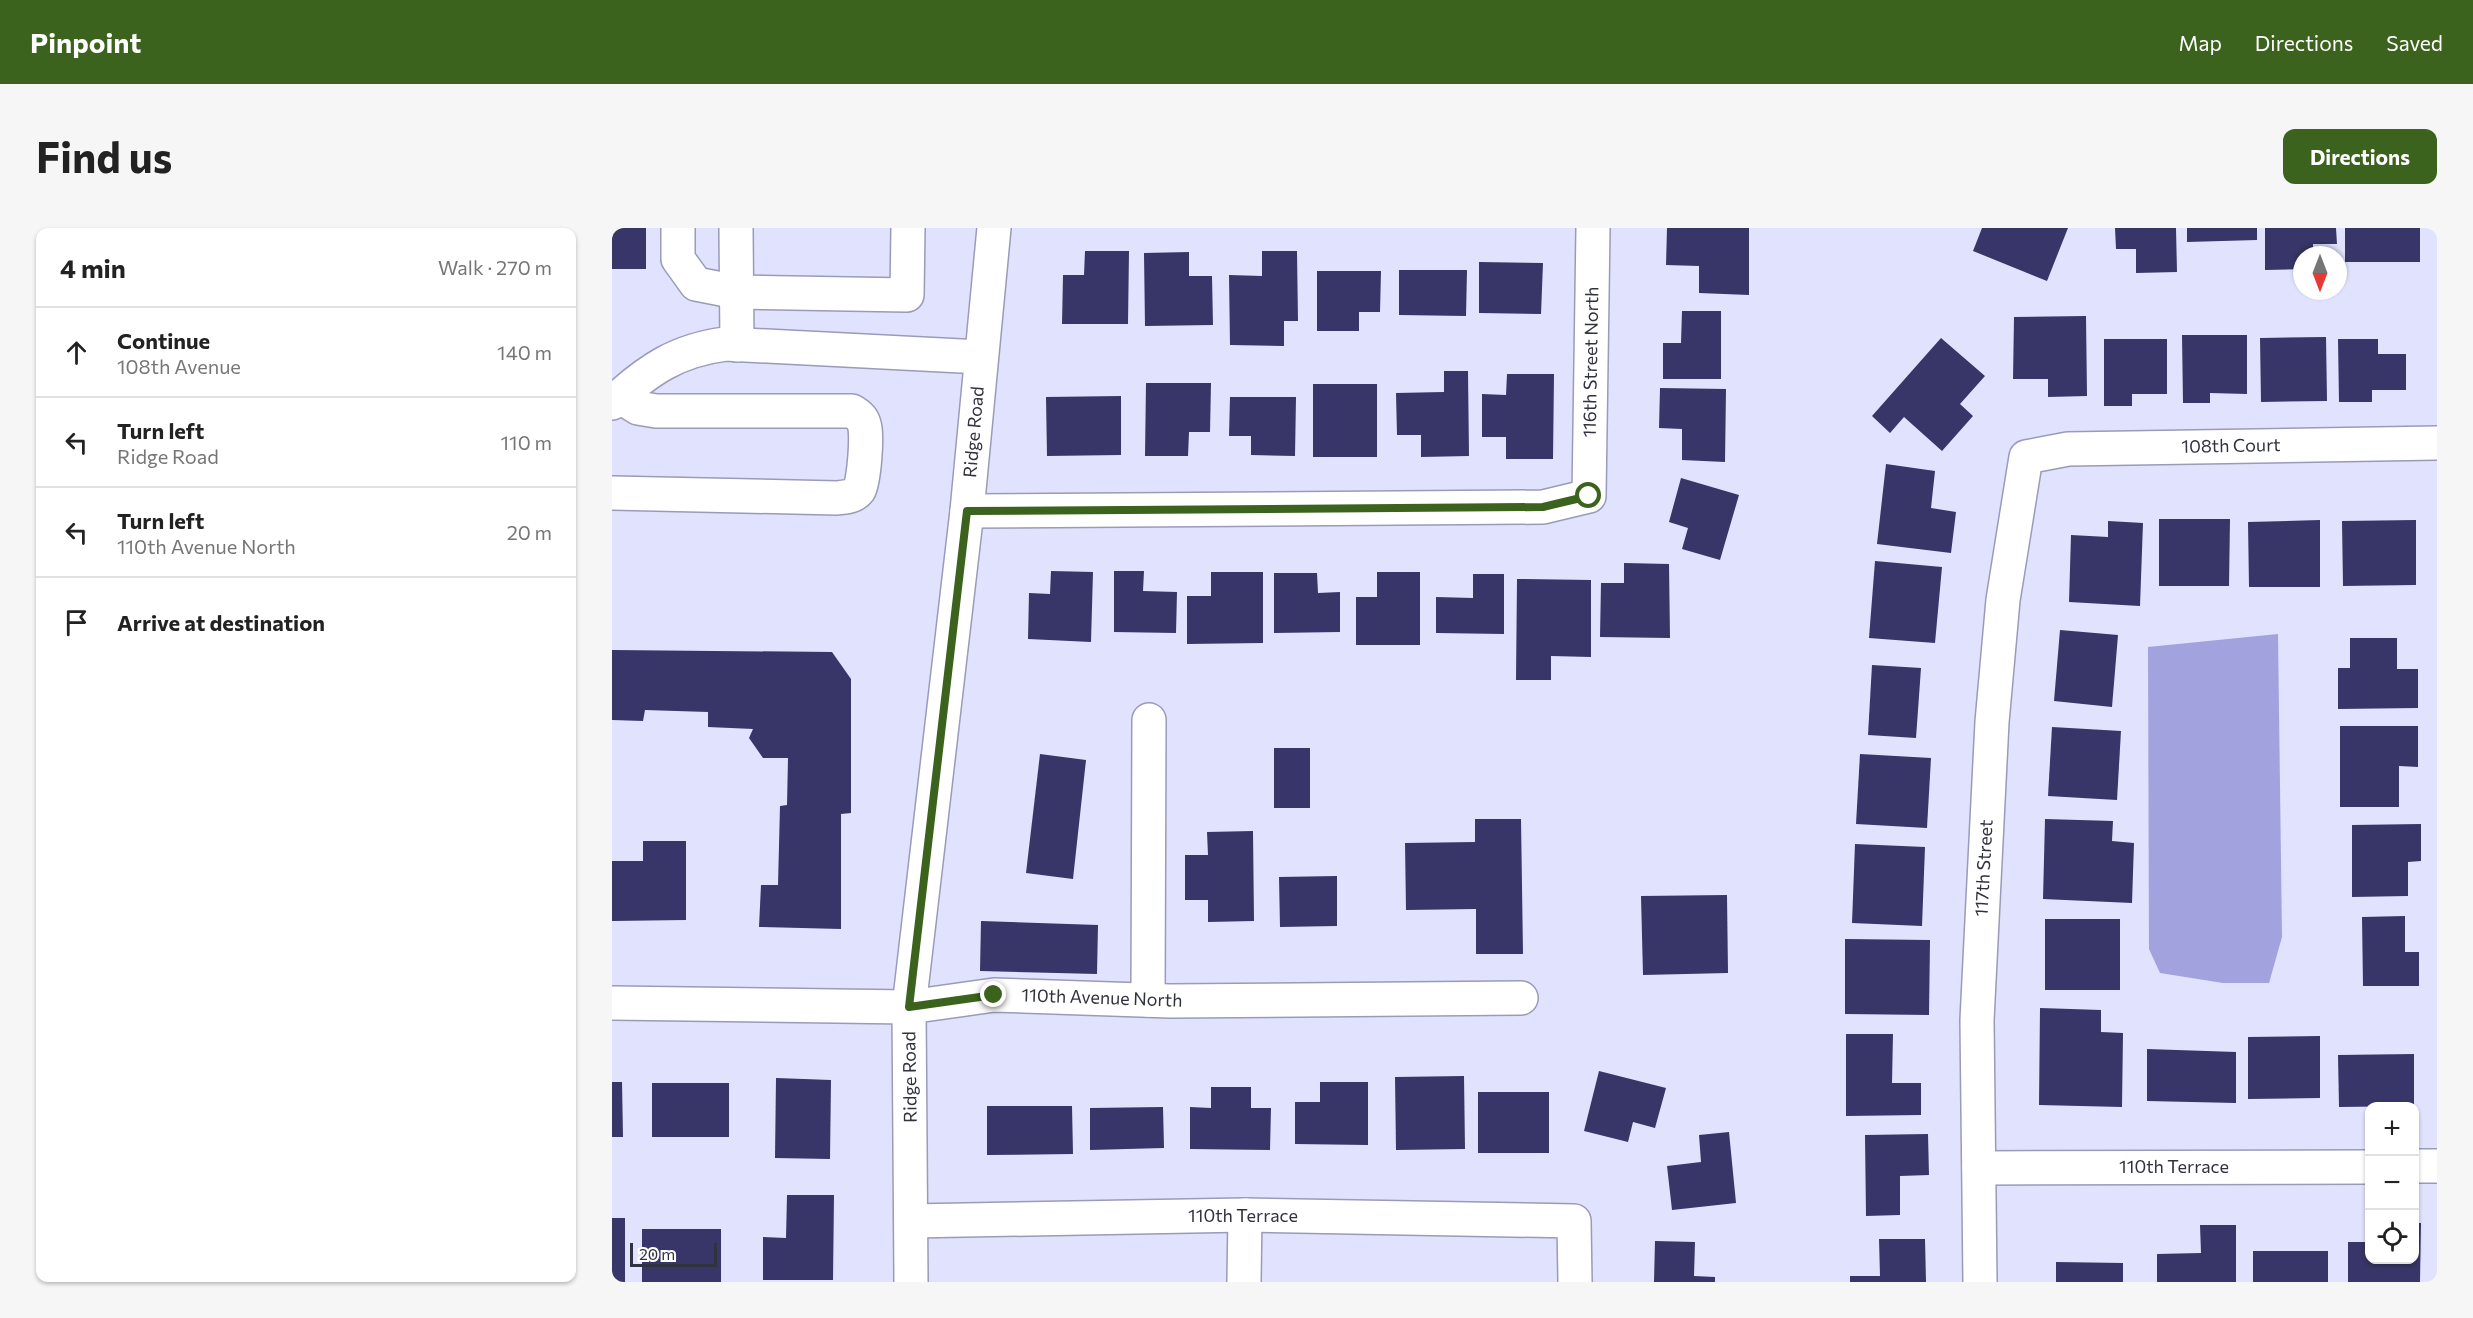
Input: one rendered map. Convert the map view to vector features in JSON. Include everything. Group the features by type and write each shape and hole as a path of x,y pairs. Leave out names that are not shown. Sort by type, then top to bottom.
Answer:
{"street":[{"path":"678,228 678,259 696,284 737,292 907,295 908,228"},
{"path":"736,228 737,345"},
{"name":"Ridge Road","path":"911,1282 909,1007 967,511 994,228"},
{"name":"116th Street North","path":"967,511 1543,507 1589,496 1593,228"},
{"path":"616,400 657,366 702,347 737,345 981,357"},
{"path":"612,493 849,497 859,490 862,478 866,427 861,416 852,411 656,411 638,408 616,400"},
{"name":"108th Court","path":"2026,457 2068,449 2437,443"},
{"name":"117th Street","path":"1980,1282 1977,1020 1992,722 2003,600 2026,457"},
{"path":"1148,1000 1149,720"},
{"name":"110th Avenue North","path":"612,1003 909,1007 994,995 1148,1000 1521,998"},
{"path":"2419,1166 2437,1166"},
{"name":"110th Terrace","path":"1979,1168 2365,1167"},
{"path":"1244,1282 1245,1215"},
{"name":"110th Terrace","path":"912,1221 1245,1215 1574,1221 1575,1282"}],"water":[{"path":"2278,634 2282,937 2269,983 2223,983 2160,973 2149,949 2148,647"}],"building":[{"path":"612,228 646,228 646,269 612,269"},
{"path":"1667,228 1749,228 1749,295 1699,293 1699,266 1666,265"},
{"path":"1982,228 2068,228 2047,281 1973,251"},
{"path":"2115,228 2176,228 2177,272 2136,273 2136,249 2116,249"},
{"path":"2187,228 2257,228 2257,240 2187,242"},
{"path":"2265,228 2336,228 2337,244 2293,246 2293,269 2265,270"},
{"path":"2345,228 2420,228 2420,262 2347,262 2347,246 2345,246"},
{"path":"1085,251 1129,251 1128,324 1062,324 1063,275 1084,275"},
{"path":"1262,251 1297,251 1298,321 1284,321 1284,346 1230,345 1229,275 1262,276"},
{"path":"1189,252 1189,276 1212,276 1213,325 1145,326 1144,253"},
{"path":"1479,262 1543,263 1541,314 1479,313"},
{"path":"1399,270 1467,270 1466,316 1399,315"},
{"path":"1317,271 1381,271 1380,312 1359,312 1359,331 1317,331"},
{"path":"1682,311 1721,311 1721,379 1663,379 1663,343 1681,343"},
{"path":"2086,316 2087,396 2048,397 2048,379 2013,379 2014,317"},
{"path":"2182,335 2247,335 2247,394 2210,393 2210,403 2183,403"},
{"path":"2326,337 2327,401 2261,402 2260,338"},
{"path":"1941,338 1985,376 1960,404 1973,416 1942,451 1904,417 1890,433 1872,416"},
{"path":"2104,339 2167,339 2167,394 2132,394 2132,406 2104,406"},
{"path":"2338,339 2378,339 2378,354 2406,354 2406,390 2372,390 2372,402 2339,402"},
{"path":"1444,371 1468,371 1469,456 1421,457 1421,435 1397,435 1396,393 1444,392"},
{"path":"1507,374 1554,374 1553,459 1506,459 1506,437 1482,437 1482,394 1506,395"},
{"path":"1146,383 1211,383 1210,432 1189,432 1188,456 1145,456"},
{"path":"1313,384 1377,384 1377,457 1313,457"},
{"path":"1660,388 1726,389 1725,462 1682,460 1682,429 1659,428"},
{"path":"1121,396 1121,455 1047,456 1046,397"},
{"path":"1230,397 1296,397 1295,456 1251,455 1251,436 1229,436"},
{"path":"1886,464 1935,471 1931,508 1956,512 1951,553 1877,544"},
{"path":"1681,478 1739,495 1720,560 1682,549 1688,528 1669,522"},
{"path":"2159,519 2230,519 2229,586 2159,586"},
{"path":"2320,520 2320,587 2249,587 2248,522"},
{"path":"2416,520 2416,585 2343,586 2342,521"},
{"path":"2108,521 2143,523 2140,606 2069,602 2071,535 2108,537"},
{"path":"1875,561 1942,567 1935,643 1869,638"},
{"path":"1624,563 1669,564 1670,638 1600,637 1601,583 1624,583"},
{"path":"1051,571 1093,572 1091,642 1028,639 1029,593 1050,594"},
{"path":"1114,571 1144,571 1143,591 1177,592 1176,633 1114,632"},
{"path":"1211,572 1263,572 1263,643 1187,644 1187,596 1211,596"},
{"path":"1377,572 1420,572 1420,645 1356,645 1356,597 1377,597"},
{"path":"1274,573 1317,573 1318,593 1340,592 1340,632 1274,633"},
{"path":"1473,574 1504,574 1504,634 1436,633 1436,597 1473,598"},
{"path":"1517,579 1591,580 1591,657 1551,656 1551,680 1516,680"},
{"path":"2060,630 2118,635 2112,707 2054,701"},
{"path":"2350,638 2397,638 2397,669 2418,669 2418,708 2338,709 2338,668 2350,668"},
{"path":"612,650 832,652 851,679 851,813 841,814 841,929 759,927 761,885 778,885 780,806 787,805 788,758 763,758 749,738 753,729 708,727 708,712 645,710 643,721 612,720"},
{"path":"1872,665 1921,668 1916,738 1868,735"},
{"path":"2340,726 2418,726 2418,767 2399,766 2399,807 2340,807"},
{"path":"2052,727 2121,731 2117,800 2048,796"},
{"path":"1274,748 1310,748 1310,808 1274,808"},
{"path":"1040,754 1086,760 1073,879 1026,873"},
{"path":"1860,754 1931,758 1927,828 1856,824"},
{"path":"1475,819 1521,819 1523,954 1476,954 1476,909 1406,910 1405,843 1475,842"},
{"path":"2045,819 2113,821 2112,841 2134,843 2132,903 2043,899"},
{"path":"2421,824 2421,861 2408,862 2408,896 2352,897 2352,825"},
{"path":"1253,831 1254,921 1208,922 1208,900 1185,900 1185,855 1208,855 1207,832"},
{"path":"643,841 686,841 686,920 612,921 612,861 643,861"},
{"path":"1855,844 1925,847 1922,926 1852,923"},
{"path":"1337,876 1337,926 1280,927 1279,877"},
{"path":"1727,895 1728,973 1643,975 1641,896"},
{"path":"2405,916 2405,952 2419,952 2419,986 2363,986 2362,917"},
{"path":"2045,919 2120,919 2120,990 2045,990"},
{"path":"981,921 1098,925 1097,974 980,971"},
{"path":"1845,939 1930,940 1929,1015 1845,1014"},
{"path":"2040,1008 2101,1010 2101,1032 2123,1033 2122,1107 2039,1105"},
{"path":"1846,1034 1893,1034 1892,1083 1921,1083 1921,1115 1846,1116"},
{"path":"2320,1036 2320,1098 2248,1099 2248,1037"},
{"path":"2147,1049 2236,1052 2236,1103 2147,1101"},
{"path":"2414,1054 2414,1102 2365,1102 2365,1107 2339,1107 2338,1055"},
{"path":"1599,1071 1666,1088 1655,1128 1633,1122 1628,1142 1584,1131"},
{"path":"1464,1076 1465,1149 1396,1150 1395,1077"},
{"path":"776,1078 831,1080 830,1159 775,1158"},
{"path":"612,1082 622,1082 623,1137 612,1137"},
{"path":"1320,1082 1368,1082 1368,1145 1295,1144 1295,1102 1320,1102"},
{"path":"652,1083 729,1083 729,1137 652,1137"},
{"path":"1211,1087 1251,1087 1251,1108 1271,1108 1270,1150 1190,1149 1190,1107 1211,1108"},
{"path":"1478,1092 1549,1092 1549,1153 1478,1153"},
{"path":"987,1106 1072,1106 1073,1154 987,1155"},
{"path":"1163,1107 1164,1148 1090,1150 1090,1108"},
{"path":"1729,1132 1736,1203 1672,1210 1667,1166 1701,1162 1699,1135"},
{"path":"1928,1134 1929,1175 1900,1176 1900,1215 1866,1216 1865,1135"},
{"path":"787,1195 834,1195 833,1280 763,1280 763,1237 786,1238"},
{"path":"612,1218 625,1218 625,1282 612,1282"},
{"path":"2419,1223 2421,1223 2420,1282 2348,1282 2348,1242 2365,1242 2365,1264 2419,1264"},
{"path":"2200,1225 2236,1225 2236,1282 2157,1282 2157,1254 2201,1253"},
{"path":"642,1229 721,1229 721,1282 642,1282"},
{"path":"1879,1239 1925,1239 1926,1282 1850,1282 1850,1276 1880,1276"},
{"path":"1655,1241 1695,1242 1694,1276 1715,1277 1715,1282 1654,1282"},
{"path":"2253,1251 2328,1251 2328,1282 2253,1282"},
{"path":"2056,1262 2123,1263 2123,1282 2056,1282"}],"route":[{"path":"994,995 909,1007 967,511 1543,507 1589,496"}]}
